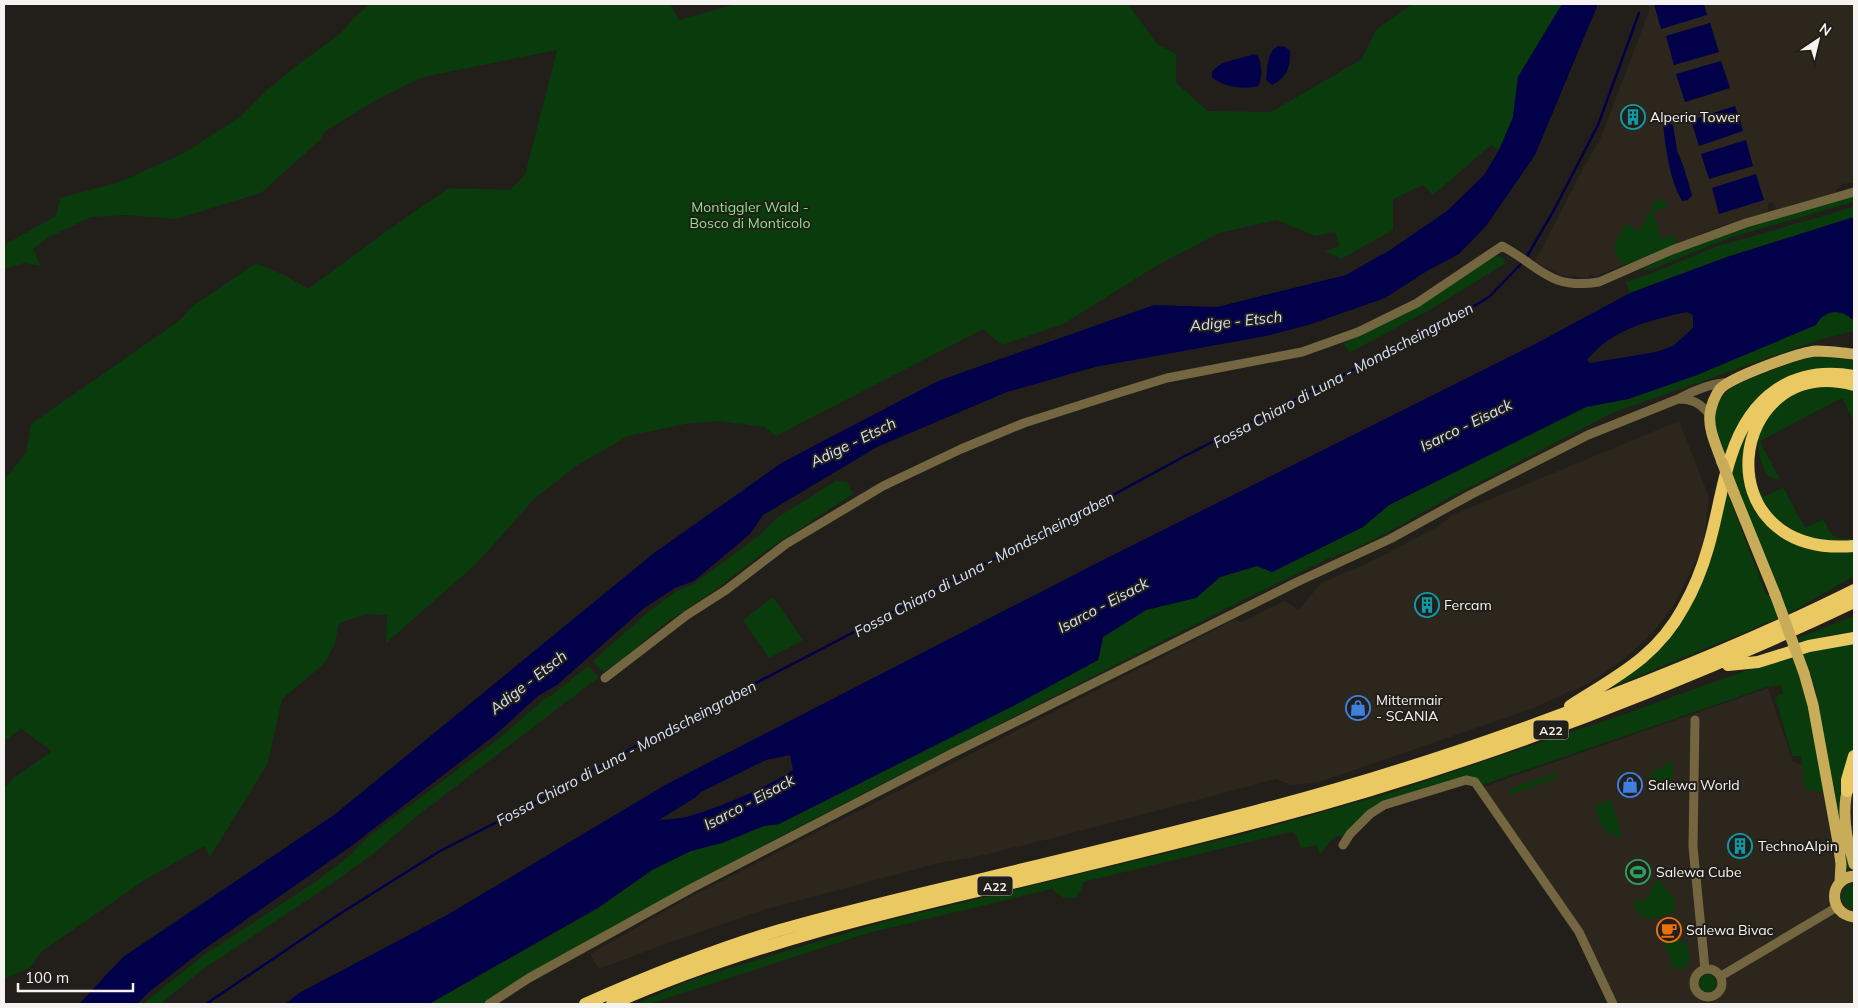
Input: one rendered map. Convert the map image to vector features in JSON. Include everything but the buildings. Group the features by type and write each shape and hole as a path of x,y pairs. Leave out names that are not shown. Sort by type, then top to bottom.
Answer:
{"highway":[{"path":"1547,720 1621,675 1640,661 1659,642 1676,620 1699,573 1708,548 1731,455 1745,425 1760,404 1777,387 1796,378 1834,372 1854,376"},
{"path":"1854,385 1844,382 1818,381 1783,395 1772,404 1756,428 1748,456 1751,485 1755,499 1770,520 1798,540 1823,545 1854,546"},
{"name":"A22","path":"585,1004 662,971 777,931 883,903 1258,811 1414,765 1547,720 1710,656 1854,590"},
{"name":"A22","path":"612,1004 668,980 780,941 888,912 1258,822 1384,786 1531,737 1716,666 1854,602"},
{"path":"1716,666 1758,662 1809,646 1854,638"},
{"path":"1847,791 1847,780 1854,756"}],"main road":[{"path":"1853,920 1837,908 1834,894 1840,882 1841,864 1813,705 1804,673 1712,435 1710,415 1720,390 1729,382 1762,368 1814,351 1854,354"},
{"path":"1854,770 1847,791 1846,828 1854,864"},
{"path":"1840,882 1854,876"}],"street":[{"path":"604,678 687,614 726,590 786,544 882,486 961,449 1024,423 1168,378 1302,352 1358,332 1417,303 1502,246 1554,280 1579,284 1599,282 1672,250 1746,223 1854,192"},
{"path":"489,1004 529,978 692,888 946,757 1297,582 1390,539 1470,495 1588,435 1678,399 1690,392 1716,383 1729,382"},
{"path":"1678,399 1690,399 1697,402 1710,415"},
{"path":"1695,720 1693,847 1705,969"},
{"path":"1343,845 1350,834 1370,814 1384,805 1466,780 1475,782 1579,932 1613,1004"},
{"path":"1721,976 1837,908"},
{"path":"1705,969 1716,971 1721,976 1722,988 1712,1001 1700,996 1694,986 1694,980 1699,972 1705,969"}],"shaded area":[{"path":"1648,4 1854,4 1854,183 1842,184 1834,194 1780,209 1776,208 1773,202 1768,204 1768,210 1765,213 1715,228 1597,277 1590,274 1588,278 1561,275 1535,262 1586,163 1600,140 1650,9"},
{"path":"1679,421 1709,497 1703,547 1675,603 1654,631 1626,657 1589,683 1531,709 1319,782 1291,785 1276,779 1061,836 976,857 939,863 763,910 599,969 590,954 690,897 1234,620 1241,622 1285,601 1299,610 1321,583 1368,563 1439,526 1452,515"},
{"path":"1768,688 1793,762 1854,783 1854,1004 1615,1004 1581,931 1483,787"}],"green space":[{"name":"Montiggler Wald - Bosco di Monticolo","path":"370,4 670,4 679,20 736,4 1128,4 1157,44 1176,54 1176,83 1208,111 1271,112 1362,59 1376,30 1412,4 1562,4 1518,77 1513,117 1499,150 1491,145 1433,195 1423,185 1393,199 1393,230 1341,259 1325,251 1339,246 1335,232 1316,236 1276,220 1219,233 1156,266 1063,324 1002,345 983,329 776,436 764,427 719,421 690,423 628,436 576,466 535,498 477,563 386,643 387,615 367,614 339,623 335,643 325,663 282,699 268,763 210,857 204,846 146,879 41,952 31,967 4,979 4,789 12,779 52,751 21,729 4,741 4,480 26,453 31,424 179,321 193,306 256,263 284,275 308,289 449,188 510,190 525,175 557,50 423,77 378,99 324,132 320,140 261,193 176,219 127,215 91,217 49,237 33,249 41,266 24,263 4,269 4,245 56,216 60,198 120,182 186,152 241,116 267,90 340,34"},
{"path":"1854,196 1854,202 1732,237 1655,268 1639,271 1668,256 1731,232"},
{"path":"1663,200 1667,207 1653,211 1661,239 1675,235 1676,242 1674,245 1627,264 1622,264 1613,246 1626,224 1640,231 1655,201"},
{"path":"1854,207 1854,217 1727,257 1630,293 1626,282 1715,247"},
{"path":"1495,256 1502,257 1506,263 1435,307 1349,353 1344,343 1421,305"},
{"path":"1835,311 1845,313 1854,319 1854,331 1825,338 1612,413 1430,508 1387,533 1352,550 1327,559 1253,595 800,826 648,908 484,1004 429,1004 599,908 652,870 691,851 722,843 764,826 779,824 1015,705 1098,660 1103,637 1146,610 1196,598 1220,577 1257,566 1272,572 1363,527 1389,505 1586,407 1628,399 1697,375"},
{"path":"1817,356 1854,360 1854,372 1771,389 1727,462 1714,425 1716,410 1725,393 1750,378"},
{"path":"1854,387 1854,421 1842,398 1760,441 1780,480 1769,477 1761,461 1758,441 1761,423 1770,411 1788,395 1800,388"},
{"path":"1774,398 1744,470 1785,535 1854,549 1854,576 1786,615 1603,691 1679,622 1731,469 1747,430","holes":["1729,496 1777,592 1766,595"]},
{"path":"836,481 847,482 853,494 763,553 722,585 663,625 625,657 603,672 593,661 647,613 675,592 695,583 761,534 778,517"},
{"path":"1783,487 1805,528 1823,519 1834,536 1842,539 1854,538 1854,542 1806,538 1773,517 1759,498 1758,488 1764,497"},
{"path":"773,597 803,640 769,658 743,620"},
{"path":"1854,616 1854,632 1826,636 1800,644 1798,638"},
{"path":"1854,641 1854,758 1844,793 1853,869 1844,872 1835,799 1815,688 1809,669 1808,699 1824,793 1805,789 1801,756 1792,756 1775,697 1783,693 1780,685 1767,687 1482,785 1476,779 1380,803 1344,836 1335,836 1320,854 1317,845 1301,848 1295,833 1291,832 1083,882 1081,890 1075,898 1064,898 1052,889 868,933 649,1004 635,1004 694,979 887,921 1248,833 1390,793 1616,717 1790,655"},
{"path":"588,666 599,677 417,816 372,855 202,970 160,1004 143,1004 204,955 315,882 348,857 368,837 497,740 543,700"},
{"path":"1673,760 1673,780 1652,788 1650,774"},
{"path":"1555,773 1557,778 1509,795 1510,790 1513,788"},
{"path":"1611,800 1622,836 1606,831 1598,818 1595,806"},
{"path":"1659,880 1675,900 1674,912 1655,918 1641,916 1637,912 1633,901 1646,900 1655,882"},
{"path":"1854,883 1854,910 1845,905 1842,897 1844,889"},
{"path":"1672,940 1685,942 1687,945 1689,958 1686,968 1673,968 1663,942"},
{"path":"1708,974 1714,977 1717,983 1714,989 1708,992 1702,989 1699,983 1702,977"}],"water":[{"name":"Adige - Etsch","path":"1562,4 1598,4 1535,155 1486,226 1459,254 1427,271 1385,298 1308,325 1266,336 1095,367 1007,392 877,447 763,515 750,534 694,581 675,588 644,608 557,685 538,696 495,735 350,847 203,950 149,992 137,1004 79,1004 123,957 334,815 654,553 783,462 938,381 1154,305 1217,307 1346,275 1390,250 1447,211 1484,175 1499,150 1513,117 1518,77"},
{"path":"1654,4 1704,4 1707,15 1661,29"},
{"path":"1710,23 1719,52 1674,65 1666,36"},
{"path":"1278,46 1285,47 1290,51 1290,62 1284,76 1272,85 1266,80 1269,57"},
{"path":"1254,54 1258,56 1261,67 1261,79 1258,86 1234,87 1212,77 1212,72 1221,65 1231,60"},
{"path":"1721,61 1730,88 1685,102 1676,74"},
{"path":"1735,106 1743,131 1699,146 1691,120"},
{"path":"1668,122 1673,125 1677,150 1692,195 1688,200 1682,201 1671,173 1663,124"},
{"path":"1746,140 1753,166 1709,179 1701,154"},
{"path":"1756,174 1764,200 1719,214 1712,188"},
{"name":"Isarco - Eisack","path":"1854,217 1854,319 1842,313 1832,312 1823,316 1816,325 1697,375 1628,399 1586,407 1389,505 1363,527 1272,572 1257,566 1220,577 1196,598 1146,610 1103,637 1098,660 1015,705 779,824 764,826 722,843 691,851 652,870 599,907 429,1004 285,1004 299,993 447,915 667,784 1097,563 1537,343 1630,293 1727,257","holes":["1687,312 1693,315 1693,328 1673,346 1656,352 1590,363 1587,360 1597,349 1632,327","790,755 793,770 769,784 699,813 683,818 659,820 701,792 766,760"]}],"waterway":[{"name":"Fossa Chiaro di Luna - Mondscheingraben","path":"1526,258 1554,210 1598,125 1639,13"},
{"name":"Fossa Chiaro di Luna - Mondscheingraben","path":"206,1004 338,915 440,851 542,799 654,736 1021,545 1183,457 1454,318 1489,297 1523,262"}],"place":[{"name":"Alperia Tower","path":"1633,117"},
{"name":"Fercam","path":"1427,605"},
{"name":"Mittermair - SCANIA","path":"1358,708"},
{"name":"Salewa World","path":"1630,785"},
{"name":"TechnoAlpin","path":"1740,846"},
{"name":"Salewa Cube","path":"1638,872"},
{"name":"Salewa Bivac","path":"1669,930"}]}
